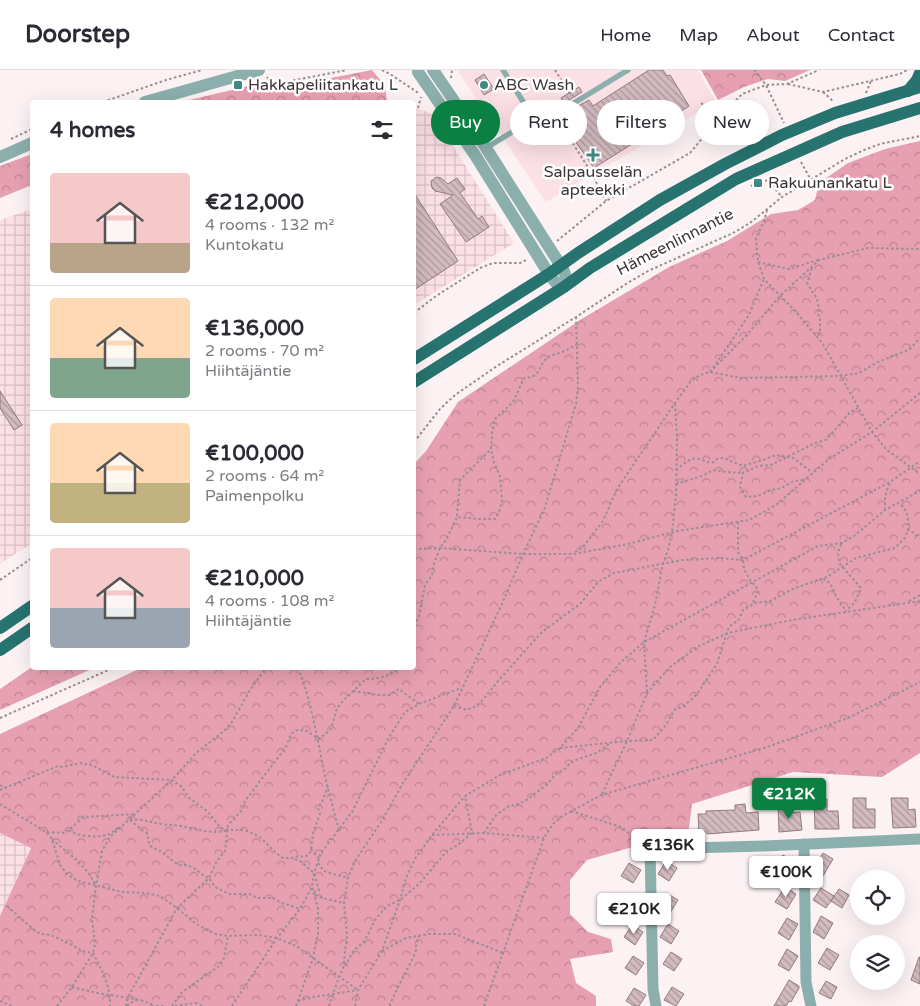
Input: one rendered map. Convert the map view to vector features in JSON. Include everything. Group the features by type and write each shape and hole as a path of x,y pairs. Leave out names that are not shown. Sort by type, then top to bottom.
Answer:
{"main road":[{"path":"416,359 549,274 660,200 782,135 835,114 914,89 920,73"},
{"name":"Hämeenlinnantie","path":"416,381 564,287 590,268 736,179 842,132 920,108"},
{"path":"0,628 30,607"},
{"path":"0,650 30,629"}],"street":[{"path":"416,71 426,73 433,70 480,152 537,255 557,284 564,287 566,274 550,247 480,152 416,71"},
{"path":"153,100 263,74"},
{"path":"0,157 30,144"},
{"path":"656,1006 653,989 650,849 920,839"},
{"path":"804,844 806,982 811,1006"}],"lane":[{"path":"503,70 522,100"},
{"path":"579,100 628,70"},
{"path":"480,152 510,133"}],"path":[{"path":"109,100 166,80 202,70"},
{"path":"263,74 272,84 280,84 348,70"},
{"path":"556,70 575,100"},
{"path":"754,70 766,85 784,123"},
{"path":"788,84 819,70"},
{"path":"736,100 742,94 766,85 788,84 823,92 900,74 906,70"},
{"path":"865,95 871,81"},
{"path":"823,92 835,102"},
{"path":"418,108 422,94"},
{"path":"8,140 30,130"},
{"name":"Hämeenlinnantie","path":"416,439 440,409 456,395 497,366 626,284 648,271 733,234 782,197 845,159 887,142 920,136"},
{"path":"574,145 606,201"},
{"path":"550,247 606,201 690,153 697,145"},
{"path":"799,158 811,180"},
{"path":"750,186 768,180 782,197"},
{"path":"767,210 756,238 758,262 764,279 797,313 823,344 872,432 887,450 920,474"},
{"path":"758,262 789,269 868,248 920,249"},
{"path":"416,311 436,296 480,268 493,263 520,263 537,255"},
{"path":"710,372 746,336 780,296 819,260"},
{"path":"812,266 807,283 817,299 820,318 818,338"},
{"path":"710,372 749,315 764,279"},
{"path":"343,969 347,936 344,903 348,878 355,861 382,822 403,783 454,706 544,510 576,404 578,388 576,317"},
{"path":"573,554 582,548 603,521 617,489 674,403 691,381 700,375 710,372 741,378 840,376 858,373 878,362 910,349 920,338"},
{"path":"457,517 494,519 500,512 502,501 500,476 494,463 492,449 492,433 495,420 513,402 524,378 530,378 540,372 542,364 548,357 576,344"},
{"path":"416,549 440,548 523,554 573,554 628,544 672,532 750,520 776,505 829,459 872,432 920,393"},
{"path":"647,693 644,642 655,605 663,563 672,532 676,495 674,403"},
{"path":"676,484 702,476 713,470 743,473 758,466 771,465 815,443 826,440 850,412 858,408"},
{"path":"416,623 425,585 432,575 440,548 457,517 460,480 492,449"},
{"path":"676,470 686,461 696,458 709,463 723,458 743,466 776,455 793,458 812,474"},
{"path":"454,706 467,710 481,702 542,632 580,604 598,582 614,573 683,560 720,558 743,560 890,482 920,461"},
{"path":"743,473 740,487 746,497 757,496 781,488 794,481 805,480"},
{"path":"885,510 885,496 890,482"},
{"path":"354,1006 358,990 382,951 406,878 415,859 432,835 465,796 500,776 546,758 560,748 578,728 600,687 620,663 644,642 818,546 842,543 854,536 885,510 920,491"},
{"path":"560,748 653,740 666,725 674,710 684,706 697,694 718,664 728,629 738,621 743,610 752,604 770,601 795,588 822,579 856,558 895,548 905,538 908,527 906,511 900,502"},
{"path":"738,522 738,552 751,582 758,591 752,604"},
{"path":"907,530 920,538"},
{"path":"842,543 838,553 839,563 861,588 855,602 846,611"},
{"path":"0,580 30,559"},
{"path":"822,579 830,583 846,611"},
{"path":"907,602 920,595"},
{"path":"601,795 627,741 647,693 670,667 699,646 728,633 846,611 920,601"},
{"path":"0,718 108,670"},
{"path":"57,1006 72,987 93,953 95,944 92,920 96,886 102,851 110,837 172,780 196,753 224,731 232,722 250,690 265,670"},
{"path":"299,670 304,682 319,740 339,830"},
{"path":"319,740 331,729 337,708 366,679 379,679 397,670"},
{"path":"484,1006 544,838 553,824 561,817 601,795 773,744 848,718 920,682"},
{"path":"232,1006 277,938 300,909 312,887 314,873 321,853 352,812 389,737 404,712 419,704 462,688"},
{"path":"353,691 389,695 399,689 419,704"},
{"path":"126,1006 128,997 177,908 209,878 217,860 225,851 228,825 243,809 246,801 286,747 291,734 297,730 307,731 319,740"},
{"path":"484,834 496,815 509,806 524,800 544,786 570,763 596,753 611,743"},
{"path":"0,790 58,766 81,764 94,766 114,777 172,780 182,787 188,797 207,811 221,828 244,830 254,834 262,838 283,858 293,858 298,856 305,857 310,853 320,814 318,808 328,786"},
{"path":"0,785 6,788"},
{"path":"465,796 472,833"},
{"path":"0,804 46,832 90,873 96,886"},
{"path":"571,811 621,827 650,849"},
{"path":"46,832 65,833 84,817 136,814"},
{"path":"130,820 140,818 205,832 228,830"},
{"path":"130,820 148,834 150,846 162,852 174,862 180,865 188,865 209,878 215,886 229,894 249,894 258,898 274,898 300,909"},
{"path":"69,830 72,833 105,836 126,823"},
{"path":"329,1006 343,969 354,950 364,942 375,920 388,905 400,900 419,884 447,851 458,845 472,833"},
{"path":"432,835 472,833 544,838"},
{"path":"52,839 60,865 68,875 78,881 122,892 146,893 160,896 205,930 216,934 228,936 258,935 277,938 296,946 358,990"},
{"path":"311,849 319,861 322,870 348,878"},
{"path":"293,858 300,861 314,873 319,890 314,894"},
{"path":"296,1006 313,958 318,933 318,908 312,887"},
{"path":"314,894 344,903"},
{"path":"7,906 41,934 51,935 82,951 93,953"},
{"path":"382,951 406,938 429,934 455,934 503,953"},
{"path":"174,1006 182,992 218,967 224,958 228,936"},
{"path":"390,1006 413,958 419,936"},
{"path":"93,953 104,973 111,996 110,1006"},
{"path":"72,987 145,1001 152,1006 165,1006"},
{"path":"297,1001 358,990"},
{"path":"126,1006 137,1000"},
{"path":"0,1001 12,1006"},
{"path":"174,1006 196,1003 204,1006"}],"shaded area":[{"path":"457,70 698,70 715,100 695,100 695,114 685,120 685,100 597,100 597,145 643,145 546,202 500,134 500,100 477,100"},
{"path":"416,108 431,113 431,145 452,145 514,243 416,304"},
{"path":"30,210 30,544 0,564 0,220"},
{"path":"0,833 31,847 0,916"}],"green space":[{"path":"372,70 385,86 387,100 189,100 261,83 269,90"},
{"path":"701,70 810,70 785,81 768,79 744,87 718,100"},
{"path":"920,141 920,753 882,777 793,772 692,804 687,843 636,846 587,860 570,880 570,914 588,932 611,939 613,952 570,959 576,983 596,996 596,1006 0,1006 0,916 31,848 0,833 0,734 137,670 416,670 416,462 426,451 458,402 580,320 669,267 727,241 771,214 798,210 815,200 819,183 848,163 885,149"},
{"path":"30,155 30,186 0,198 0,166"},
{"path":"30,668 30,670 90,670 0,710 0,689"}],"building":[{"path":"649,70 663,70 667,76 670,75 689,106 685,109 685,100 602,100"},
{"name":"ABC Wash","path":"484,74 494,89 484,95 475,80"},
{"path":"579,87 582,92 569,100 562,100 561,98"},
{"path":"589,100 593,106 597,103 597,145 630,145 594,168 578,145 587,145 587,101"},
{"path":"437,177 448,184 457,178 465,189 460,193 478,219 482,216 489,227 466,242 440,204 453,195 435,191 432,188 431,181"},
{"path":"416,196 458,261 416,289"},
{"path":"0,391 22,425 14,430 0,408"},
{"path":"853,798 866,798 866,809 875,809 875,828 853,828"},
{"path":"891,798 908,798 908,810 915,809 916,827 893,828"},
{"path":"814,799 827,799 827,811 838,811 839,829 815,829"},
{"path":"745,804 746,813 758,812 759,830 707,834 707,832 699,832 698,814 706,814 706,811 735,810 735,805"},
{"path":"788,804 789,813 800,812 802,830 779,832 778,805"},
{"path":"823,853 833,859 823,876 812,869"},
{"path":"783,855 795,862 786,877 774,870"},
{"path":"666,861 677,868 669,881 658,874"},
{"path":"629,863 641,870 633,883 621,876"},
{"path":"785,887 796,894 787,909 775,902"},
{"path":"821,888 834,896 826,908 813,900"},
{"path":"839,889 849,895 842,908 831,901"},
{"path":"666,893 678,900 670,913 659,906"},
{"path":"631,894 642,901 630,920 608,920 608,912 619,913"},
{"path":"821,916 833,923 824,939 813,932"},
{"path":"787,918 798,924 789,940 778,933"},
{"path":"668,924 679,931 671,944 660,937"},
{"path":"632,925 643,932 635,945 624,937"},
{"path":"827,948 839,955 830,970 818,963"},
{"path":"787,949 798,956 789,971 778,965"},
{"path":"671,952 682,959 674,971 663,964"},
{"path":"633,956 644,963 636,975 625,968"},
{"path":"920,957 920,984 911,980"},
{"path":"789,980 799,986 791,1002 789,1001 786,1006 774,1006"},
{"path":"826,981 837,987 831,999 819,993"},
{"path":"672,987 684,994 676,1006 664,1000"},
{"path":"634,988 646,995 639,1006 634,1006 626,1001"}],"place":[{"name":"Hakkapeliitankatu L","path":"238,85"},
{"name":"ABC Wash","path":"484,85"},
{"name":"Salpausselän apteekki","path":"593,155"},
{"name":"Rakuunankatu L","path":"758,183"}]}
